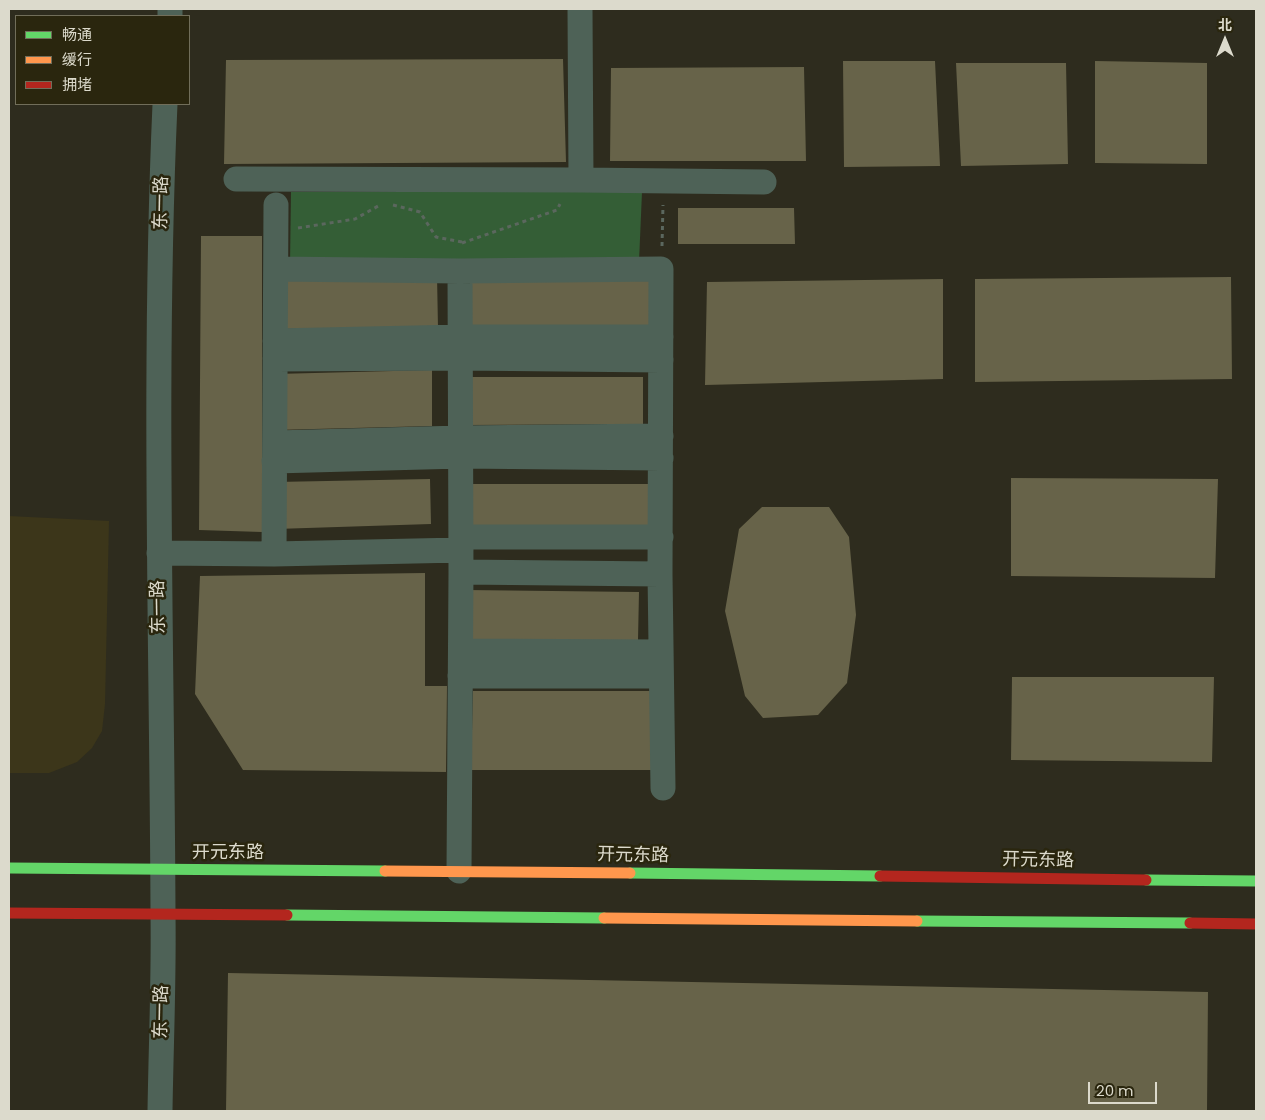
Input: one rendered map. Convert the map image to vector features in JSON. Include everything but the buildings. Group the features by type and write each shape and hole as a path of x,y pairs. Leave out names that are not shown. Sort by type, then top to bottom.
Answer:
{"main road":[{"name":"开元东路","path":"9,868 459,871 1256,881"},
{"path":"9,913 1256,924"}],"street":[{"path":"576,180 580,9"},
{"name":"东一路","path":"160,1111 163,914 158,420 161,192 166,105"},
{"path":"236,178 764,182"},
{"path":"274,554 276,205"},
{"path":"276,269 460,271 661,269 660,574 663,788"},
{"path":"459,871 461,651 460,271"},
{"path":"275,350 461,347 661,349"},
{"path":"274,452 461,447 661,447"},
{"path":"159,553 461,553 661,537"},
{"path":"461,553 660,574"},
{"path":"461,651 661,664"},
{"path":"460,676 661,664"}],"path":[{"path":"276,234 311,225 354,219 384,203 420,212 436,237 462,242 557,210 576,180"},
{"path":"661,269 664,181"},
{"path":"460,271 462,242"}],"shaded area":[{"path":"9,516 109,521 105,704 102,731 92,748 77,762 49,773 9,773"}],"green space":[{"path":"291,192 642,192 639,262 290,264"}],"traffic: fast":[{"path":"9,868 385,871"},
{"path":"630,873 880,876"},
{"path":"1146,880 1256,881"},
{"path":"287,915 604,918"},
{"path":"917,921 1190,923"}],"traffic: slow":[{"path":"385,871 630,873"},
{"path":"604,918 917,921"}],"traffic: jam":[{"path":"880,876 1146,880"},
{"path":"9,913 287,915"},
{"path":"1190,923 1256,924"}]}
